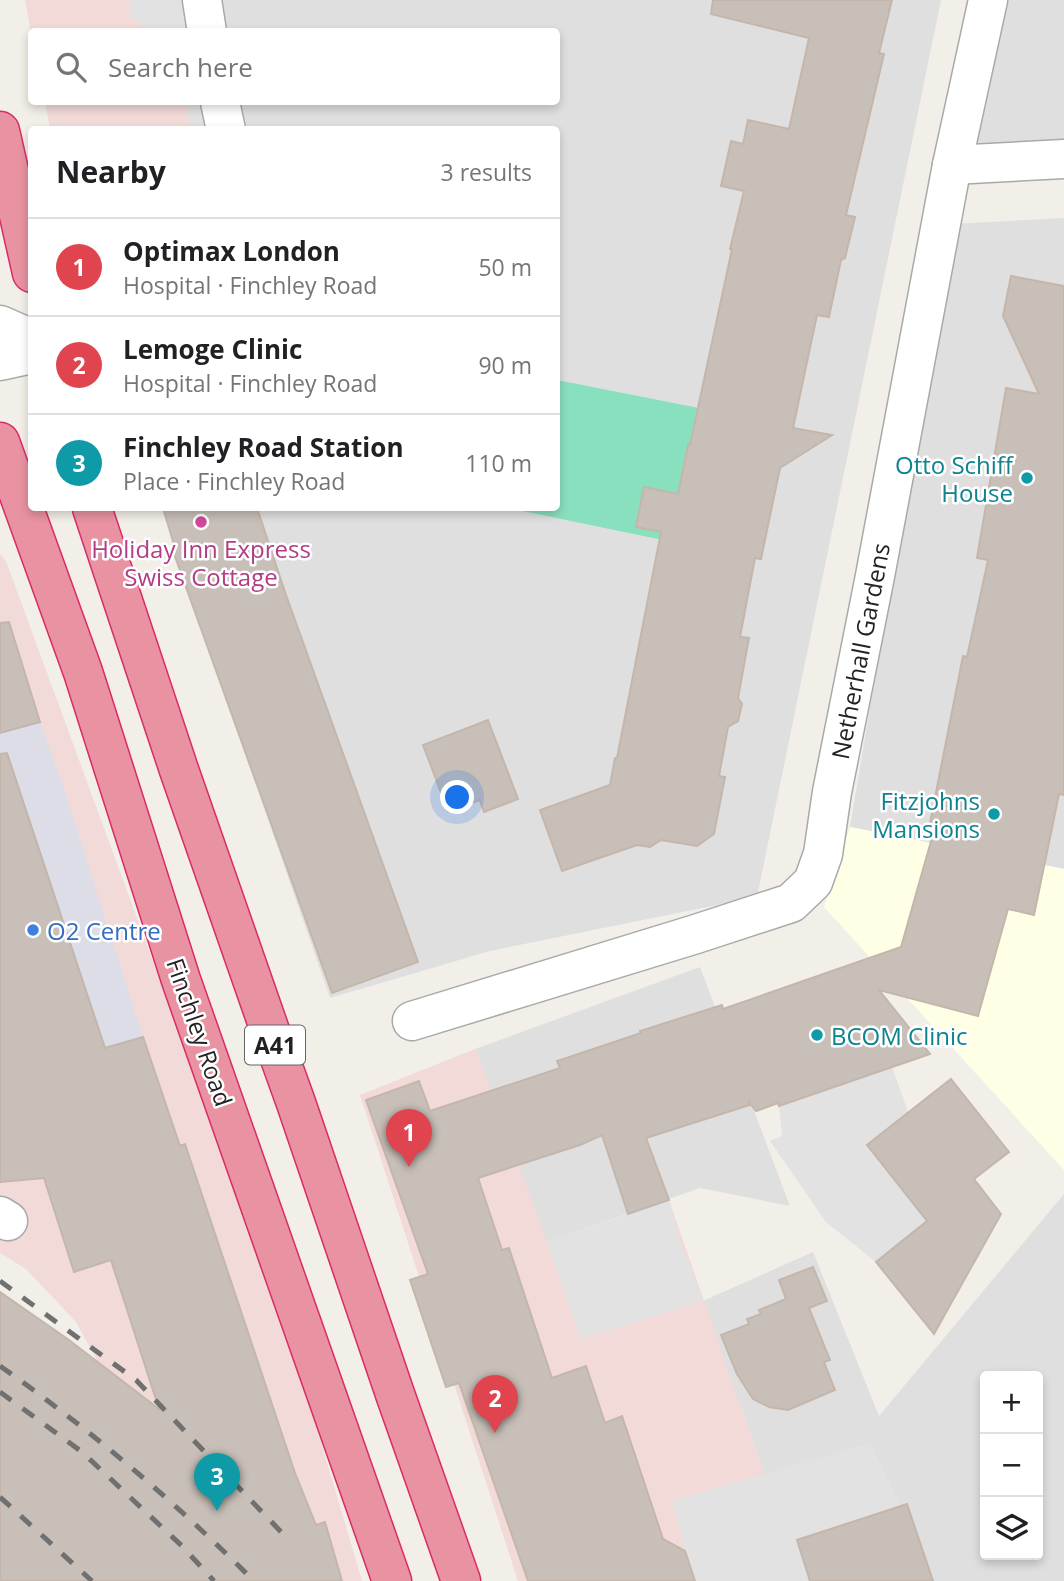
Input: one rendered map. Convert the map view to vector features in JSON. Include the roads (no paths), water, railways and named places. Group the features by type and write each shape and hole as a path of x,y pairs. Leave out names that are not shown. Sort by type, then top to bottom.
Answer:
{"highway":[{"path":"0,131 28,255"},
{"name":"Finchley Road","path":"0,442 15,516 83,672 181,980 392,1581"},
{"name":"A41","path":"93,511 204,844 461,1581"}],"street":[{"path":"202,0 206,28"},
{"name":"Netherhall Gardens","path":"412,1021 791,902 813,882 822,855 952,165 988,0"},
{"path":"221,105 225,126"},
{"path":"952,165 1064,159"},
{"path":"0,325 28,337"},
{"path":"0,361 28,356"}],"railway":[{"path":"0,1281 136,1380 285,1536"},
{"path":"0,1366 67,1415 132,1468 254,1581"},
{"path":"0,1392 82,1452 182,1546 214,1581"},
{"path":"0,1497 92,1581"}],"place":[{"name":"Otto Schiff House","path":"1027,478"},
{"name":"Holiday Inn Express Swiss Cottage","path":"201,522"},
{"name":"Fitzjohns Mansions","path":"994,814"},
{"name":"O2 Centre","path":"33,930"},
{"name":"BCOM Clinic","path":"817,1035"},
{"name":"Optimax London","path":"409,1167"},
{"name":"Lemoge Clinic","path":"495,1433"},
{"name":"Finchley Road Station","path":"217,1511"}]}
